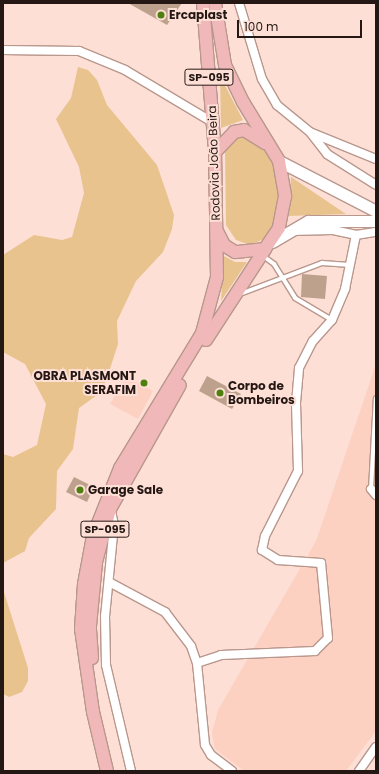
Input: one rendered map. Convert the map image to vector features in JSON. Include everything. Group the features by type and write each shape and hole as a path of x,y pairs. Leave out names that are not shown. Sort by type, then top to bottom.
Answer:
{"main road":[{"name":"Rodovia João Beira","path":"202,3 214,123 216,228"},
{"name":"SP-095","path":"110,769 92,669 90,626 96,562 110,509 221,313 280,228 285,196 279,161 225,65 215,3"},
{"path":"215,152 226,136 244,130 271,148"},
{"path":"279,161 334,192 376,211"},
{"path":"216,228 224,245 236,252 266,249 287,231 315,220 376,221"},
{"name":"SP-095","path":"110,769 93,712 81,629 84,584 93,536 120,468 202,333 217,277 216,228"}],"street":[{"path":"239,3 262,79 277,105 310,132 327,154 376,185"},
{"path":"3,50 79,51 125,70 214,123"},
{"path":"310,132 376,159"},
{"path":"287,231 334,230 356,235 376,232"},
{"path":"197,663 221,655 315,651 328,638 321,563 278,560 262,550 264,536 298,471 296,403 299,368 313,342 332,320 350,265 356,235"},
{"path":"110,509 114,525 109,582 106,665 131,771"},
{"path":"109,582 165,612 191,646 197,663 202,731 211,755 232,771"},
{"path":"359,771 376,747"}],"lane":[{"path":"266,249 295,298 332,320"},
{"path":"229,301 282,277 322,263 350,265"},
{"path":"374,492 376,398"}],"shaded area":[{"path":"78,67 88,70 97,80 107,105 157,165 174,215 172,229 163,252 136,281 117,321 118,344 106,381 100,393 79,408 73,449 57,471 56,509 29,538 25,551 3,563 3,454 13,457 37,445 46,404 25,364 3,352 3,255 34,235 62,240 72,237 84,193 79,167 56,119 71,98"},
{"path":"220,76 243,120 221,128"},
{"path":"247,132 260,138 278,169 282,197 276,223 266,238 250,245 236,240 226,225 225,150 234,138"},
{"path":"291,177 346,214 289,216"},
{"path":"224,256 235,262 247,262 221,301"},
{"path":"376,364 376,731 346,771 244,771 215,749 212,733 218,710 316,541"},
{"path":"126,376 153,391 138,419 110,404"},
{"path":"3,589 28,668 28,681 22,692 9,697 3,694"}],"building":[{"name":"Ercaplast","path":"128,3 182,3 167,25"},
{"path":"302,274 327,276 325,299 301,297"},
{"name":"Corpo de Bombeiros","path":"207,376 241,394 232,409 199,391"},
{"name":"Garage Sale","path":"74,477 94,487 87,502 66,492"}],"place":[{"name":"Ercaplast","path":"161,15"},
{"name":"OBRA PLASMONT SERAFIM","path":"144,383"},
{"name":"Corpo de Bombeiros","path":"220,393"},
{"name":"Garage Sale","path":"80,490"}]}
